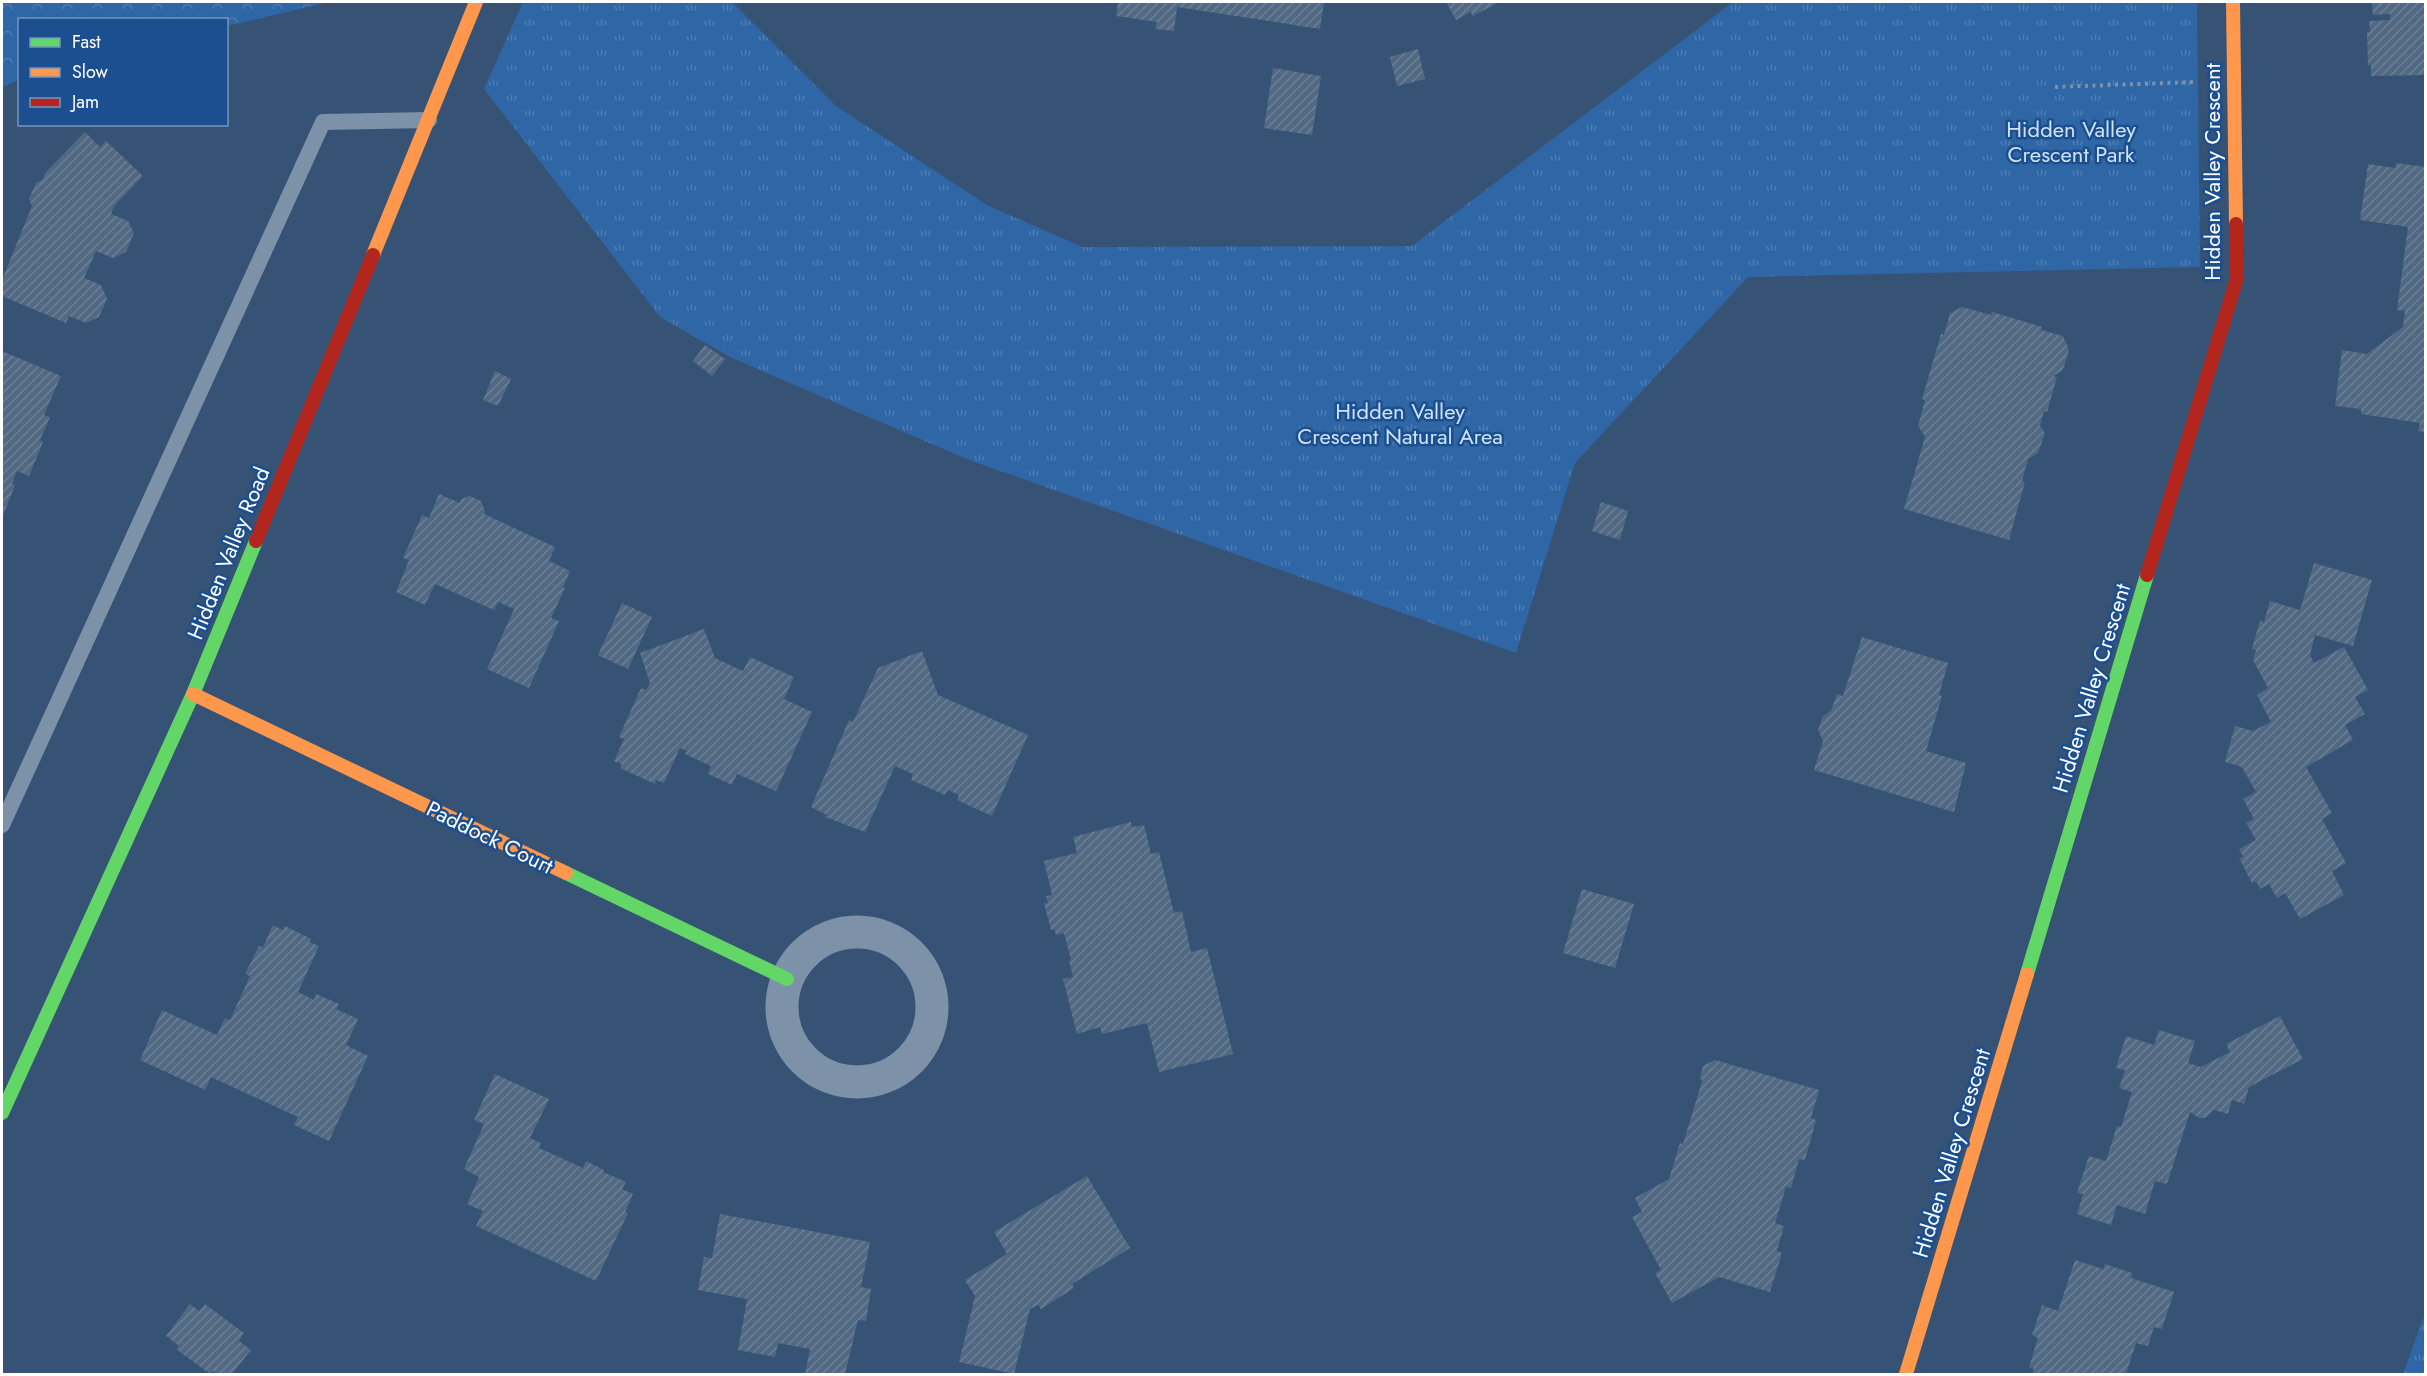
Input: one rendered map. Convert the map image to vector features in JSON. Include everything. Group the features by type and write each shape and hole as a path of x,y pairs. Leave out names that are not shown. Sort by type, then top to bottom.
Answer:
{"street":[{"name":"Hidden Valley Road","path":"2,1113 193,694 476,2"},
{"name":"Hidden Valley Crescent","path":"1906,1374 2237,278 2233,2"},
{"name":"Paddock Court","path":"193,694 787,979"},
{"path":"850,932 865,932 890,939 908,951 923,972 932,1009 931,1024 920,1048 899,1071 871,1082 848,1082 823,1075 806,1062 790,1042 784,1026 782,999 787,979 801,957 825,939 850,932"}],"lane":[{"path":"2,825 322,122 429,120"}],"path":[{"path":"2055,87 2234,81"}],"green space":[{"path":"2,2 329,2 228,26 228,18 18,18 18,80 2,87"},
{"name":"Hidden Valley Crescent Natural Area","path":"523,2 732,2 836,106 987,205 1082,247 1412,246 1733,2 2197,2 2200,267 1748,277 1575,463 1516,653 969,460 732,358 660,317 484,89"},
{"path":"2425,1313 2425,1374 2403,1374"}],"building":[{"path":"1118,2 1324,2 1320,29 1177,7 1174,31 1155,29 1157,22 1116,16"},
{"path":"1446,2 1500,2 1472,16 1471,12 1456,20"},
{"path":"2372,2 2426,2 2426,75 2371,76 2371,65 2368,65 2369,21 2390,20 2390,14 2373,15"},
{"path":"1418,49 1425,79 1397,86 1390,57"},
{"path":"1273,68 1321,76 1312,135 1264,128"},
{"path":"85,132 100,147 106,141 143,176 114,206 111,214 128,221 134,233 126,252 113,258 96,251 84,278 101,285 107,299 99,317 86,323 69,316 66,323 2,296 2,280 32,206 29,199 36,183 42,180 46,172"},
{"path":"2396,163 2426,167 2426,432 2418,431 2420,423 2361,414 2361,409 2335,406 2342,350 2367,354 2403,327 2405,311 2397,310 2408,227 2360,220 2368,164 2395,168"},
{"path":"1962,307 1991,315 1992,312 2042,327 2041,330 2063,336 2069,350 2063,370 2053,376 2057,377 2047,412 2044,411 2040,426 2045,433 2038,453 2028,459 2022,481 2025,482 2009,540 1904,509 1925,437 1918,426 1925,400 1922,399 1941,334 1944,335 1950,313"},
{"path":"705,345 725,359 712,376 693,361"},
{"path":"2,351 61,376 44,415 50,417 29,476 17,471 12,484 15,485 2,518"},
{"path":"495,371 511,379 498,406 483,400"},
{"path":"439,494 460,503 461,499 470,496 481,501 484,514 555,547 549,561 570,571 551,618 559,621 529,688 487,669 514,609 498,602 494,610 435,584 425,605 396,592 409,560 403,558 422,515 429,518"},
{"path":"1601,502 1628,511 1620,540 1592,531"},
{"path":"2314,563 2372,580 2353,646 2315,635 2310,655 2314,663 2344,647 2368,690 2355,697 2365,714 2345,725 2353,740 2306,767 2332,813 2322,819 2346,863 2332,871 2344,895 2300,919 2285,893 2277,898 2269,884 2260,889 2256,881 2252,883 2239,858 2243,857 2239,849 2256,840 2246,823 2254,819 2243,799 2256,792 2242,767 2225,762 2235,726 2253,731 2271,722 2257,695 2268,688 2253,660 2256,650 2252,649 2260,620 2264,622 2270,601 2300,610"},
{"path":"622,603 652,617 628,669 598,655"},
{"path":"704,629 715,658 743,671 750,657 794,677 784,699 812,712 776,791 737,774 732,785 708,774 711,766 685,754 687,751 680,748 664,783 656,780 655,784 620,768 622,764 614,761 624,739 619,737 641,688 646,690 650,683 640,653"},
{"path":"1862,637 1948,663 1939,695 1942,696 1926,751 1966,763 1954,812 1814,770 1823,741 1818,730 1823,716 1831,711 1837,694 1843,696"},
{"path":"922,651 938,695 1028,735 992,816 957,800 959,795 948,790 945,795 911,780 913,774 895,766 865,832 825,817 827,815 811,807 849,720 853,722 878,668"},
{"path":"1131,822 1132,827 1144,825 1151,854 1159,852 1174,913 1182,911 1191,952 1207,948 1233,1054 1159,1072 1147,1023 1102,1034 1100,1027 1077,1034 1063,979 1073,977 1069,961 1071,960 1064,933 1056,935 1054,929 1051,930 1044,903 1048,903 1046,896 1052,895 1044,861 1077,853 1073,837"},
{"path":"1582,889 1634,904 1615,968 1563,953"},
{"path":"273,925 283,930 285,926 311,939 309,942 319,946 298,992 314,1000 316,994 339,1004 336,1009 358,1019 346,1045 368,1056 329,1141 294,1125 298,1117 211,1077 205,1090 140,1060 162,1010 217,1035 225,1018 230,1020 250,976 245,974 259,946 263,947"},
{"path":"2280,1016 2303,1059 2249,1087 2244,1104 2232,1100 2228,1114 2214,1110 2205,1118 2199,1118 2190,1112 2167,1184 2155,1181 2145,1214 2117,1205 2111,1225 2077,1214 2083,1194 2077,1193 2089,1156 2106,1161 2117,1126 2121,1127 2132,1092 2119,1088 2125,1070 2116,1068 2126,1036 2154,1045 2159,1030 2195,1041 2188,1063 2201,1067 2230,1052 2226,1044"},
{"path":"1715,1060 1819,1090 1811,1118 1816,1120 1805,1160 1799,1159 1791,1188 1786,1187 1775,1223 1784,1226 1777,1251 1782,1253 1770,1292 1719,1277 1672,1303 1655,1273 1661,1270 1632,1217 1642,1212 1635,1198 1669,1179 1680,1143 1683,1144 1702,1081 1700,1077 1703,1066"},
{"path":"495,1074 549,1099 530,1138 541,1143 539,1148 583,1168 586,1161 604,1170 603,1172 626,1182 622,1189 633,1194 625,1212 628,1213 596,1281 476,1226 483,1211 467,1204 479,1177 464,1169 484,1124 474,1120"},
{"path":"1087,1176 1130,1248 1072,1284 1074,1288 1041,1309 1038,1305 1030,1309 1014,1374 959,1362 975,1296 965,1280 1007,1254 994,1232"},
{"path":"720,1214 870,1242 861,1287 871,1289 866,1321 858,1320 845,1374 805,1374 810,1349 778,1343 775,1357 738,1350 747,1299 698,1290 704,1257 712,1258"},
{"path":"2075,1260 2103,1269 2105,1264 2132,1273 2131,1278 2174,1292 2162,1329 2154,1327 2148,1346 2136,1343 2126,1374 2032,1374 2034,1369 2029,1367 2038,1338 2032,1335 2042,1305 2058,1311"},
{"path":"190,1304 199,1311 205,1304 244,1333 239,1341 251,1350 232,1374 217,1374 212,1371 210,1374 176,1349 179,1346 166,1336"}],"traffic: fast":[{"path":"2,1113 193,694 256,541"},
{"path":"2027,974 2147,575"},
{"path":"566,873 787,979"}],"traffic: slow":[{"path":"373,255 476,2"},
{"path":"2233,2 2236,224"},
{"path":"193,694 566,873"},
{"path":"1906,1374 2027,974"}],"traffic: jam":[{"path":"2147,575 2237,278 2236,224"},
{"path":"256,541 373,255"}],"park label":[{"name":"Hidden Valley Crescent Park","path":"2071,142"}]}
